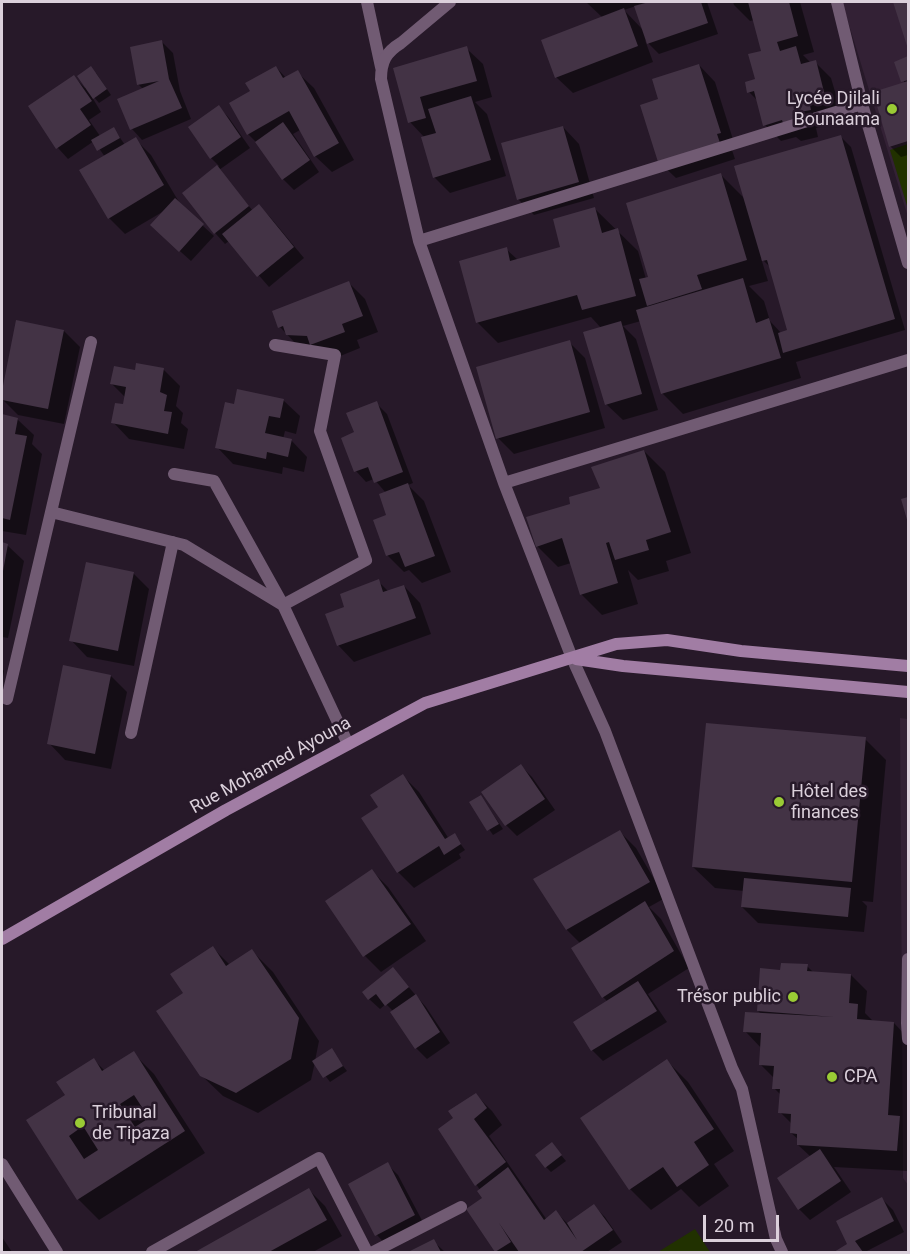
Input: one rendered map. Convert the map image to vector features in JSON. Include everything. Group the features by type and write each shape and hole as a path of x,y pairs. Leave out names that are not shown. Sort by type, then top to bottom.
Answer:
{"main road":[{"name":"Rue Mohamed Ayouna","path":"2,939 226,810 425,703 616,644 667,640 741,651 909,666"},
{"path":"572,658 623,666 909,692"}],"street":[{"path":"367,2 381,68 381,79 419,241 504,483 572,658 605,730 732,1068 742,1089 776,1239 782,1252"},
{"path":"381,68 392,48 450,2"},
{"path":"837,2 862,104 909,263"},
{"path":"419,241 862,104"},
{"path":"7,699 91,342"},
{"path":"275,345 335,355 320,431 366,560 283,605"},
{"path":"504,483 909,360"},
{"path":"174,474 214,481 283,605 348,744"},
{"path":"51,512 184,545 283,605"},
{"path":"131,734 173,542"},
{"path":"909,959 907,1023 909,1040"},
{"path":"152,1252 319,1158 367,1252"},
{"path":"2,1164 57,1252"},
{"path":"373,1252 461,1207"}],"shaded area":[{"name":"Lycée Djilali Bounaama","path":"842,2 908,2 908,217"},
{"path":"900,718 908,719 908,1185 903,1178"}],"green space":[{"path":"908,144 908,209 890,150"},
{"path":"695,1229 710,1252 658,1252"}],"building":[{"path":"649,2 701,2 708,23 647,44 634,6"},
{"path":"748,2 789,2 798,36 777,42 780,51 796,46 801,64 816,60 825,96 809,101 811,110 800,112 802,121 784,126 782,120 763,126 754,91 747,93 745,82 755,79 748,54 761,51"},
{"path":"893,2 908,2 908,49"},
{"path":"624,8 638,46 555,78 541,40"},
{"path":"162,40 169,79 182,108 130,130 117,99 159,81 137,85 130,47"},
{"path":"467,46 477,81 420,97 426,118 408,123 393,68"},
{"path":"908,56 908,80 901,82 894,62"},
{"path":"699,64 721,133 717,134 720,143 658,162 640,105 658,99 652,79"},
{"path":"91,66 107,89 93,99 77,76"},
{"path":"276,66 283,78 298,70 339,143 314,157 289,111 247,135 229,103 250,91 245,83"},
{"path":"74,75 92,101 80,109 91,125 56,149 28,106"},
{"path":"908,81 908,141 889,147 873,92"},
{"path":"471,96 491,160 433,178 421,137 436,133 428,109"},
{"path":"219,105 241,137 210,159 188,127"},
{"path":"283,122 310,160 282,180 255,142"},
{"path":"563,126 579,182 517,200 501,143"},
{"path":"114,127 120,138 97,151 91,140"},
{"path":"841,135 895,319 783,353 778,333 787,330 767,260 762,261 734,166"},
{"path":"136,137 164,185 108,219 79,170"},
{"path":"217,165 249,206 214,234 182,193"},
{"path":"721,173 747,260 697,275 702,289 647,306 639,279 648,277 626,203"},
{"path":"175,198 204,224 179,252 150,225"},
{"path":"259,204 294,247 257,277 222,234"},
{"path":"595,207 602,233 618,228 636,296 582,310 577,295 476,323 459,261 507,247 510,261 560,247 553,219"},
{"path":"743,278 756,323 769,318 781,358 661,394 636,310"},
{"path":"349,281 363,316 342,324 345,332 310,345 307,336 286,335 283,326 278,328 272,311"},
{"path":"16,320 64,330 48,409 2,400"},
{"path":"621,321 642,394 605,405 583,332"},
{"path":"570,340 590,412 496,439 476,367"},
{"path":"136,363 164,368 160,392 167,395 164,411 172,412 168,434 111,423 115,403 123,404 126,387 110,384 114,366 135,370"},
{"path":"237,389 284,399 280,418 269,416 265,433 292,439 288,457 267,452 266,459 215,448 225,402 234,404"},
{"path":"377,401 403,472 374,483 368,467 354,472 341,438 354,432 346,413"},
{"path":"2,414 18,418 15,434 27,436 10,520 2,518"},
{"path":"644,450 671,532 646,540 649,550 615,560 609,542 606,543 618,583 580,595 562,538 536,547 526,517 570,504 569,497 600,488 591,467"},
{"path":"408,483 435,556 405,567 399,552 386,556 373,520 386,515 379,494"},
{"path":"908,497 908,523 901,499"},
{"path":"2,542 8,544 3,571 2,571"},
{"path":"86,562 134,572 118,651 69,641"},
{"path":"379,579 383,592 404,585 416,618 337,646 325,614 344,607 340,594"},
{"path":"63,665 111,675 95,754 47,744"},
{"name":"Hôtel des finances","path":"706,723 866,737 852,882 692,867"},
{"path":"521,764 545,799 505,826 481,792"},
{"path":"403,774 445,839 455,833 461,844 444,855 439,846 397,873 361,818 378,807 370,795"},
{"path":"481,795 499,824 487,831 469,802"},
{"path":"620,830 650,882 566,930 533,879"},
{"path":"372,869 411,924 363,957 325,901"},
{"path":"744,878 851,888 848,917 741,907"},
{"path":"645,901 674,951 602,998 571,948"},
{"path":"213,946 226,966 252,949 299,1018 291,1059 236,1093 200,1076 156,1011 183,993 170,974"},
{"name":"CPA","path":"781,963 808,964 807,971 851,974 849,1003 858,1004 857,1019 894,1022 888,1115 900,1116 897,1151 797,1145 797,1134 790,1133 791,1114 778,1113 780,1089 772,1089 774,1066 759,1065 761,1033 743,1032 745,1012 834,1017 757,1011 760,968 780,970"},
{"path":"393,967 409,987 385,1006 376,994 368,1000 362,992"},
{"path":"638,981 657,1011 591,1051 573,1022"},
{"path":"416,994 440,1032 415,1049 390,1012"},
{"path":"332,1048 343,1066 323,1078 312,1061"},
{"name":"Tribunal de Tipaza","path":"134,1051 185,1131 77,1200 26,1120 65,1095 56,1082 94,1058 102,1071","holes":["134,1095 149,1118 135,1127 120,1104","83,1126 98,1150 84,1159 69,1136"]},
{"path":"667,1059 714,1129 694,1142 709,1165 677,1187 663,1167 629,1190 580,1118"},
{"path":"476,1093 487,1108 474,1119 506,1162 475,1186 438,1129 453,1118 448,1111"},
{"path":"552,1142 562,1155 545,1168 535,1155"},
{"path":"820,1149 841,1181 798,1210 777,1178"},
{"path":"388,1162 415,1215 375,1236 348,1184"},
{"path":"508,1167 544,1220 556,1210 577,1240 567,1223 594,1204 613,1230 581,1252 519,1252 499,1223 511,1242 495,1252 466,1209 482,1198 477,1191"},
{"path":"309,1188 327,1220 269,1252 195,1252"},
{"path":"882,1197 894,1221 855,1241 863,1252 834,1252 847,1244 836,1221"},
{"path":"434,1239 441,1252 408,1252"}],"place":[{"name":"Lycée Djilali Bounaama","path":"892,109"},
{"name":"Hôtel des finances","path":"779,802"},
{"name":"Trésor public","path":"793,997"},
{"name":"CPA","path":"832,1077"},
{"name":"Tribunal de Tipaza","path":"80,1123"}]}
